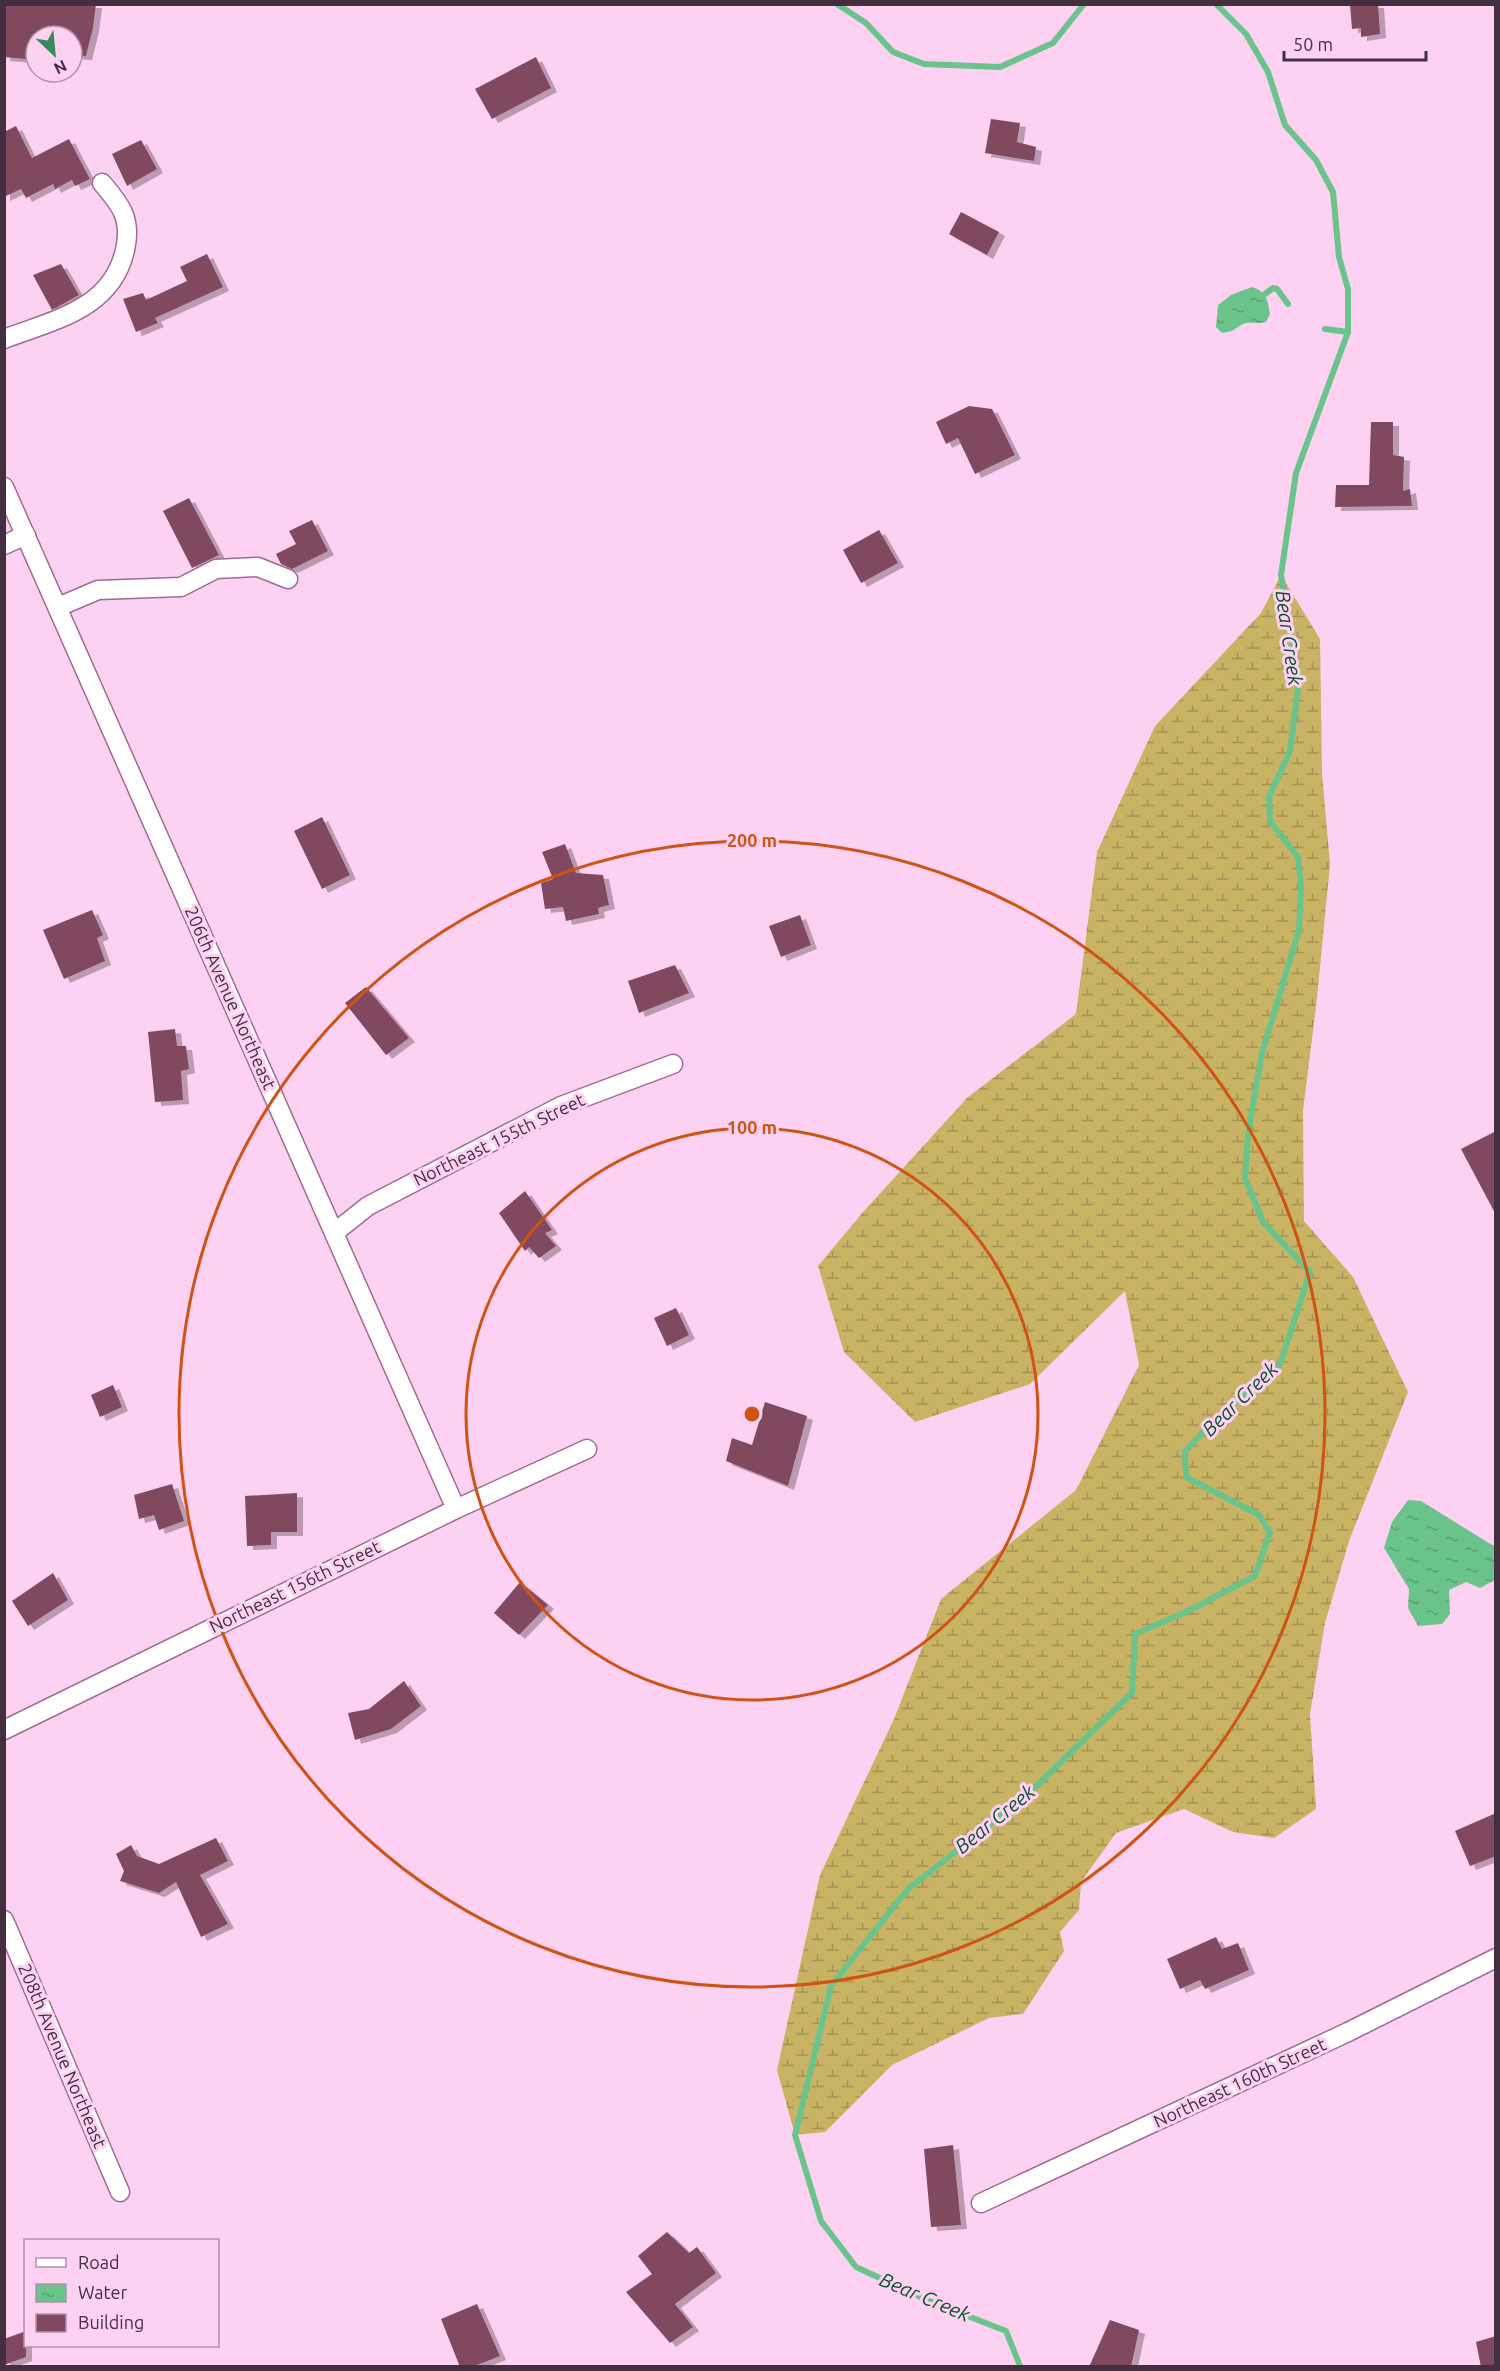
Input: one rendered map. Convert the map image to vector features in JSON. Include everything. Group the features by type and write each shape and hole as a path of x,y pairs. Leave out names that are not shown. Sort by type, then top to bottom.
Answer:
{"street":[{"path":"4,339 75,311 100,296 111,285 123,260 127,230 120,204 102,183"},
{"name":"206th Avenue Northeast","path":"4,487 456,1509"},
{"path":"4,545 26,535"},
{"path":"58,607 98,590 181,586 216,569 258,567 288,579"},
{"name":"Northeast 155th Street","path":"334,1233 368,1206 561,1106 673,1064"},
{"name":"Northeast 156th Street","path":"4,1730 456,1509 587,1449"},
{"name":"208th Avenue Northeast","path":"4,1920 120,2192"},
{"name":"Northeast 160th Street","path":"981,2203 1348,2032 1496,1958"}],"green space":[{"path":"1281,575 1320,639 1322,773 1330,864 1303,1111 1304,1221 1353,1277 1408,1392 1349,1541 1325,1623 1310,1714 1316,1809 1274,1838 1233,1832 1184,1809 1116,1833 1081,1882 1079,1910 1060,1932 1064,1951 1023,2014 989,2018 892,2065 825,2132 795,2135 777,2070 820,1875 894,1719 941,1599 1076,1490 1139,1365 1125,1291 1030,1384 915,1422 844,1352 818,1266 864,1211 967,1098 1076,1014 1097,852 1155,726 1261,613"}],"water":[{"path":"1252,287 1260,291 1267,300 1270,314 1266,322 1246,323 1222,333 1216,327 1218,305 1231,295"},
{"path":"1408,1500 1421,1501 1495,1545 1495,1580 1480,1588 1466,1582 1449,1590 1450,1614 1442,1624 1418,1626 1408,1608 1409,1589 1384,1548 1392,1522"}],"building":[{"path":"4,4 96,4 86,56 84,56 84,24 24,24 24,59 4,57"},
{"path":"1350,4 1378,4 1380,34 1361,37 1361,28 1352,29"},
{"path":"536,57 551,88 492,119 475,89"},
{"path":"991,119 1020,123 1017,142 1036,147 1034,161 985,153"},
{"path":"16,126 32,158 69,139 90,179 75,186 72,180 55,189 53,184 26,198 21,189 4,197 4,132"},
{"path":"141,140 157,169 127,186 112,154"},
{"path":"961,212 999,232 987,255 949,234"},
{"path":"207,254 223,287 155,318 158,323 136,332 123,299 143,293 146,300 187,281 180,267"},
{"path":"61,264 79,295 52,310 33,275"},
{"path":"969,406 992,409 1015,455 975,474 958,438 946,444 936,422"},
{"path":"1371,422 1393,422 1393,455 1404,457 1403,491 1410,489 1412,506 1335,507 1336,485 1369,485"},
{"path":"189,498 219,555 192,568 163,511"},
{"path":"312,520 328,551 292,569 281,564 276,554 296,544 289,531"},
{"path":"879,530 898,563 861,583 843,550"},
{"path":"322,817 350,875 322,889 294,831"},
{"path":"565,844 576,873 603,875 609,905 598,908 599,914 566,921 563,907 545,909 541,883 553,879 542,852"},
{"path":"92,910 103,935 97,938 105,961 64,979 43,930"},
{"path":"800,915 811,945 781,957 769,926"},
{"path":"675,965 689,993 639,1013 628,981"},
{"path":"366,987 409,1038 386,1055 345,1003"},
{"path":"175,1029 177,1046 186,1046 189,1069 181,1071 183,1100 155,1102 148,1032"},
{"path":"1496,1131 1496,1215 1461,1149"},
{"path":"525,1191 552,1230 545,1233 556,1246 539,1258 529,1247 525,1251 499,1213"},
{"path":"676,1308 689,1335 667,1346 654,1318"},
{"path":"113,1385 122,1407 100,1417 91,1395"},
{"path":"765,1402 807,1416 788,1486 726,1461 732,1438 752,1445"},
{"path":"172,1484 184,1521 159,1530 154,1515 139,1519 134,1495"},
{"path":"297,1493 297,1532 271,1532 271,1545 247,1546 245,1496"},
{"path":"53,1573 68,1600 28,1626 12,1601"},
{"path":"520,1582 548,1605 519,1635 494,1613"},
{"path":"404,1681 421,1706 391,1729 355,1740 348,1713 369,1709"},
{"path":"1496,1813 1496,1856 1470,1866 1455,1831"},
{"path":"216,1838 228,1861 200,1875 228,1924 201,1937 176,1882 159,1893 120,1881 124,1871 116,1854 131,1845 137,1856 159,1864"},
{"path":"1216,1937 1222,1949 1238,1943 1249,1970 1205,1989 1200,1980 1180,1989 1167,1959"},
{"path":"953,2145 961,2225 931,2227 924,2149"},
{"path":"667,2232 689,2253 697,2247 716,2273 675,2304 693,2327 670,2343 626,2292 652,2274 638,2256"},
{"path":"477,2304 500,2356 472,2367 460,2367 441,2319"},
{"path":"1110,2320 1139,2330 1131,2367 1089,2367"},
{"path":"24,2332 26,2357 4,2365 4,2339"},
{"path":"1496,2336 1496,2367 1481,2367 1476,2342"}],"waterway":[{"name":"Bear Creek","path":"837,4 866,23 893,52 924,64 1000,67 1053,43 1084,4"},
{"name":"Bear Creek","path":"1020,2366 1006,2331 927,2300 856,2267 821,2221 795,2135 831,1986 907,1890 1027,1795 1132,1693 1135,1634 1186,1612 1255,1576 1270,1532 1259,1515 1186,1477 1185,1451 1212,1423 1280,1364 1310,1272 1263,1222 1245,1178 1248,1134 1262,1053 1299,930 1301,887 1298,857 1270,821 1269,797 1290,751 1299,681 1281,575 1296,473 1348,332 1348,289 1339,257 1333,192 1316,160 1285,125 1268,72 1246,34 1216,4"},
{"path":"1265,294 1273,288 1277,289 1288,304"},
{"path":"1325,329 1348,332"}]}
